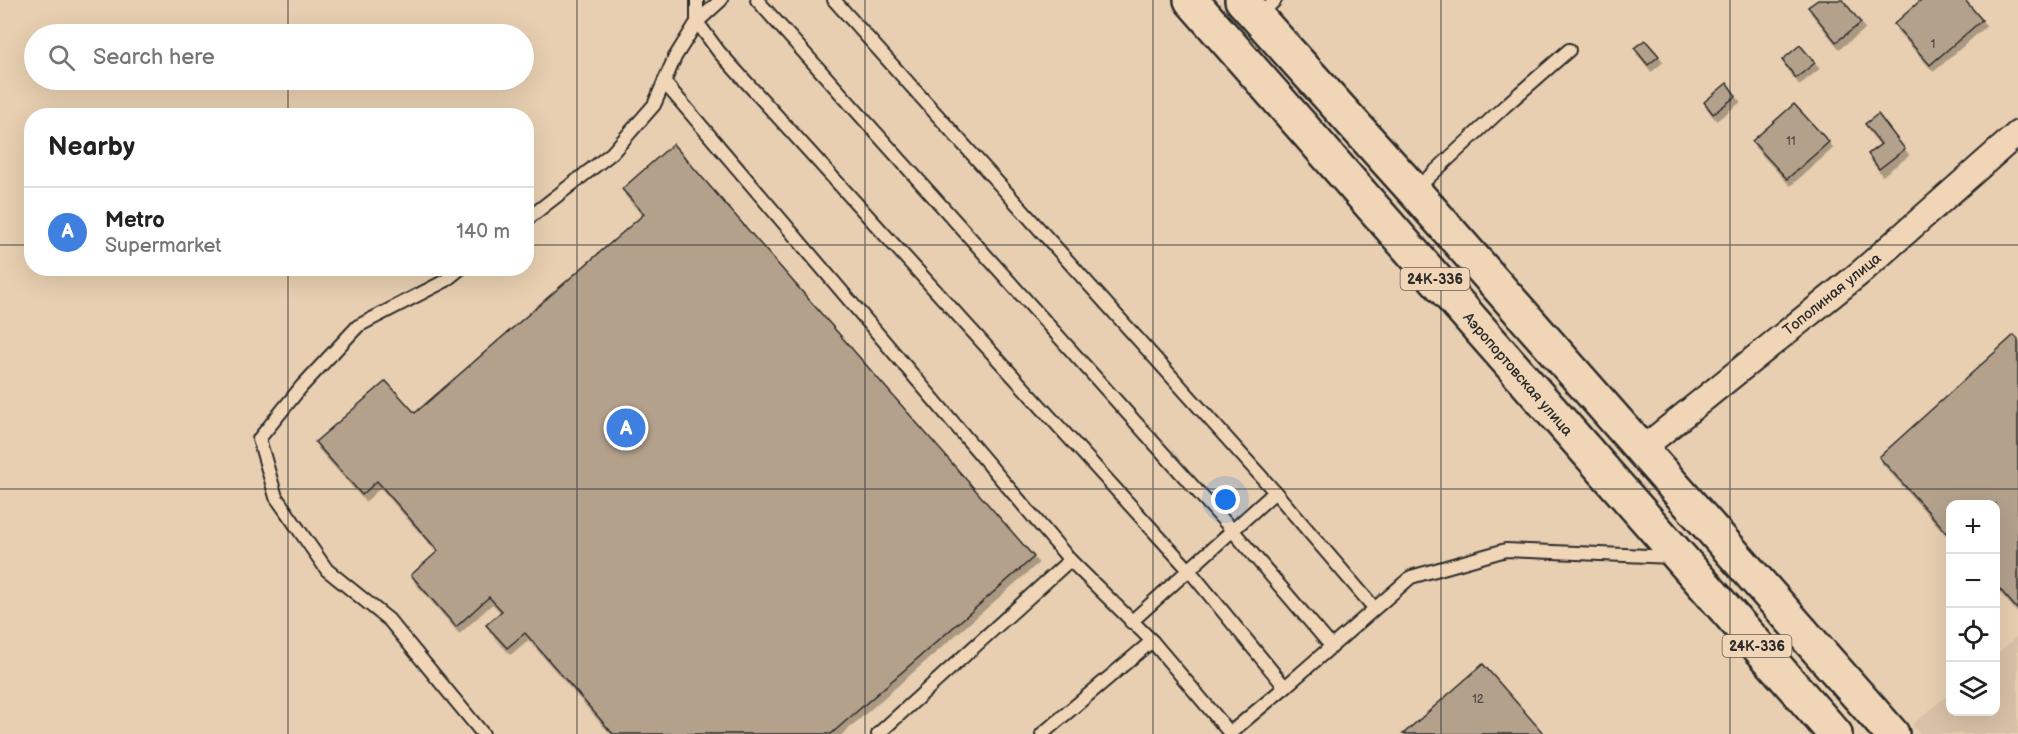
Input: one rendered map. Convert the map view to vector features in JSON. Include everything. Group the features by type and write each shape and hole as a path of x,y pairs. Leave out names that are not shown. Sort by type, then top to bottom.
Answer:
{"main road":[{"name":"Аэропортовская улица","path":"1191,0 1679,557"},
{"name":"24К-336","path":"1258,6 1414,191 1892,734"},
{"name":"24К-336","path":"1679,557 1836,734"}],"street":[{"name":"Тополиная улица","path":"1642,449 1860,273 2018,134"}],"lane":[{"path":"697,0 697,22 719,52 1189,570 1285,687"},
{"path":"534,214 612,153 654,105 675,57 697,22 721,0"},
{"path":"757,0 1233,531 1332,647"},
{"path":"834,0 1275,492 1370,603"},
{"path":"1414,191 1569,50"},
{"path":"664,82 1070,560 1152,641 1230,733 1411,577 1506,550 1679,557"},
{"path":"451,276 358,326 302,386 259,438 276,497 327,570 390,620 483,734"},
{"path":"1131,621 1275,492"},
{"path":"878,734 1070,560"},
{"path":"1042,734 1152,641"}],"shaded area":[{"path":"2018,635 2018,734 1920,734 1912,725 1946,696 1946,716 2000,716 2000,651"}],"building":[{"path":"1818,0 1843,0 1861,23 1836,42 1808,7"},
{"path":"1921,0 1965,0 1982,20 1930,65 1894,24"},
{"path":"1645,40 1659,56 1648,65 1634,48"},
{"path":"1800,45 1815,63 1796,78 1782,60"},
{"path":"1727,83 1736,96 1713,114 1704,102"},
{"path":"1794,104 1829,142 1787,179 1752,141"},
{"path":"1878,114 1905,149 1879,169 1868,154 1881,144 1865,124"},
{"path":"673,144 1034,557 831,734 613,734 525,633 507,648 486,625 502,611 489,597 456,627 411,575 438,551 377,481 362,495 315,442 386,381 415,413 644,214 622,189"},
{"path":"2014,335 2018,339 2018,610 2000,590 2000,500 1946,500 1946,532 1879,457"},
{"path":"1483,664 1544,734 1403,734"}],"place":[{"name":"Metro","path":"626,428"}]}
